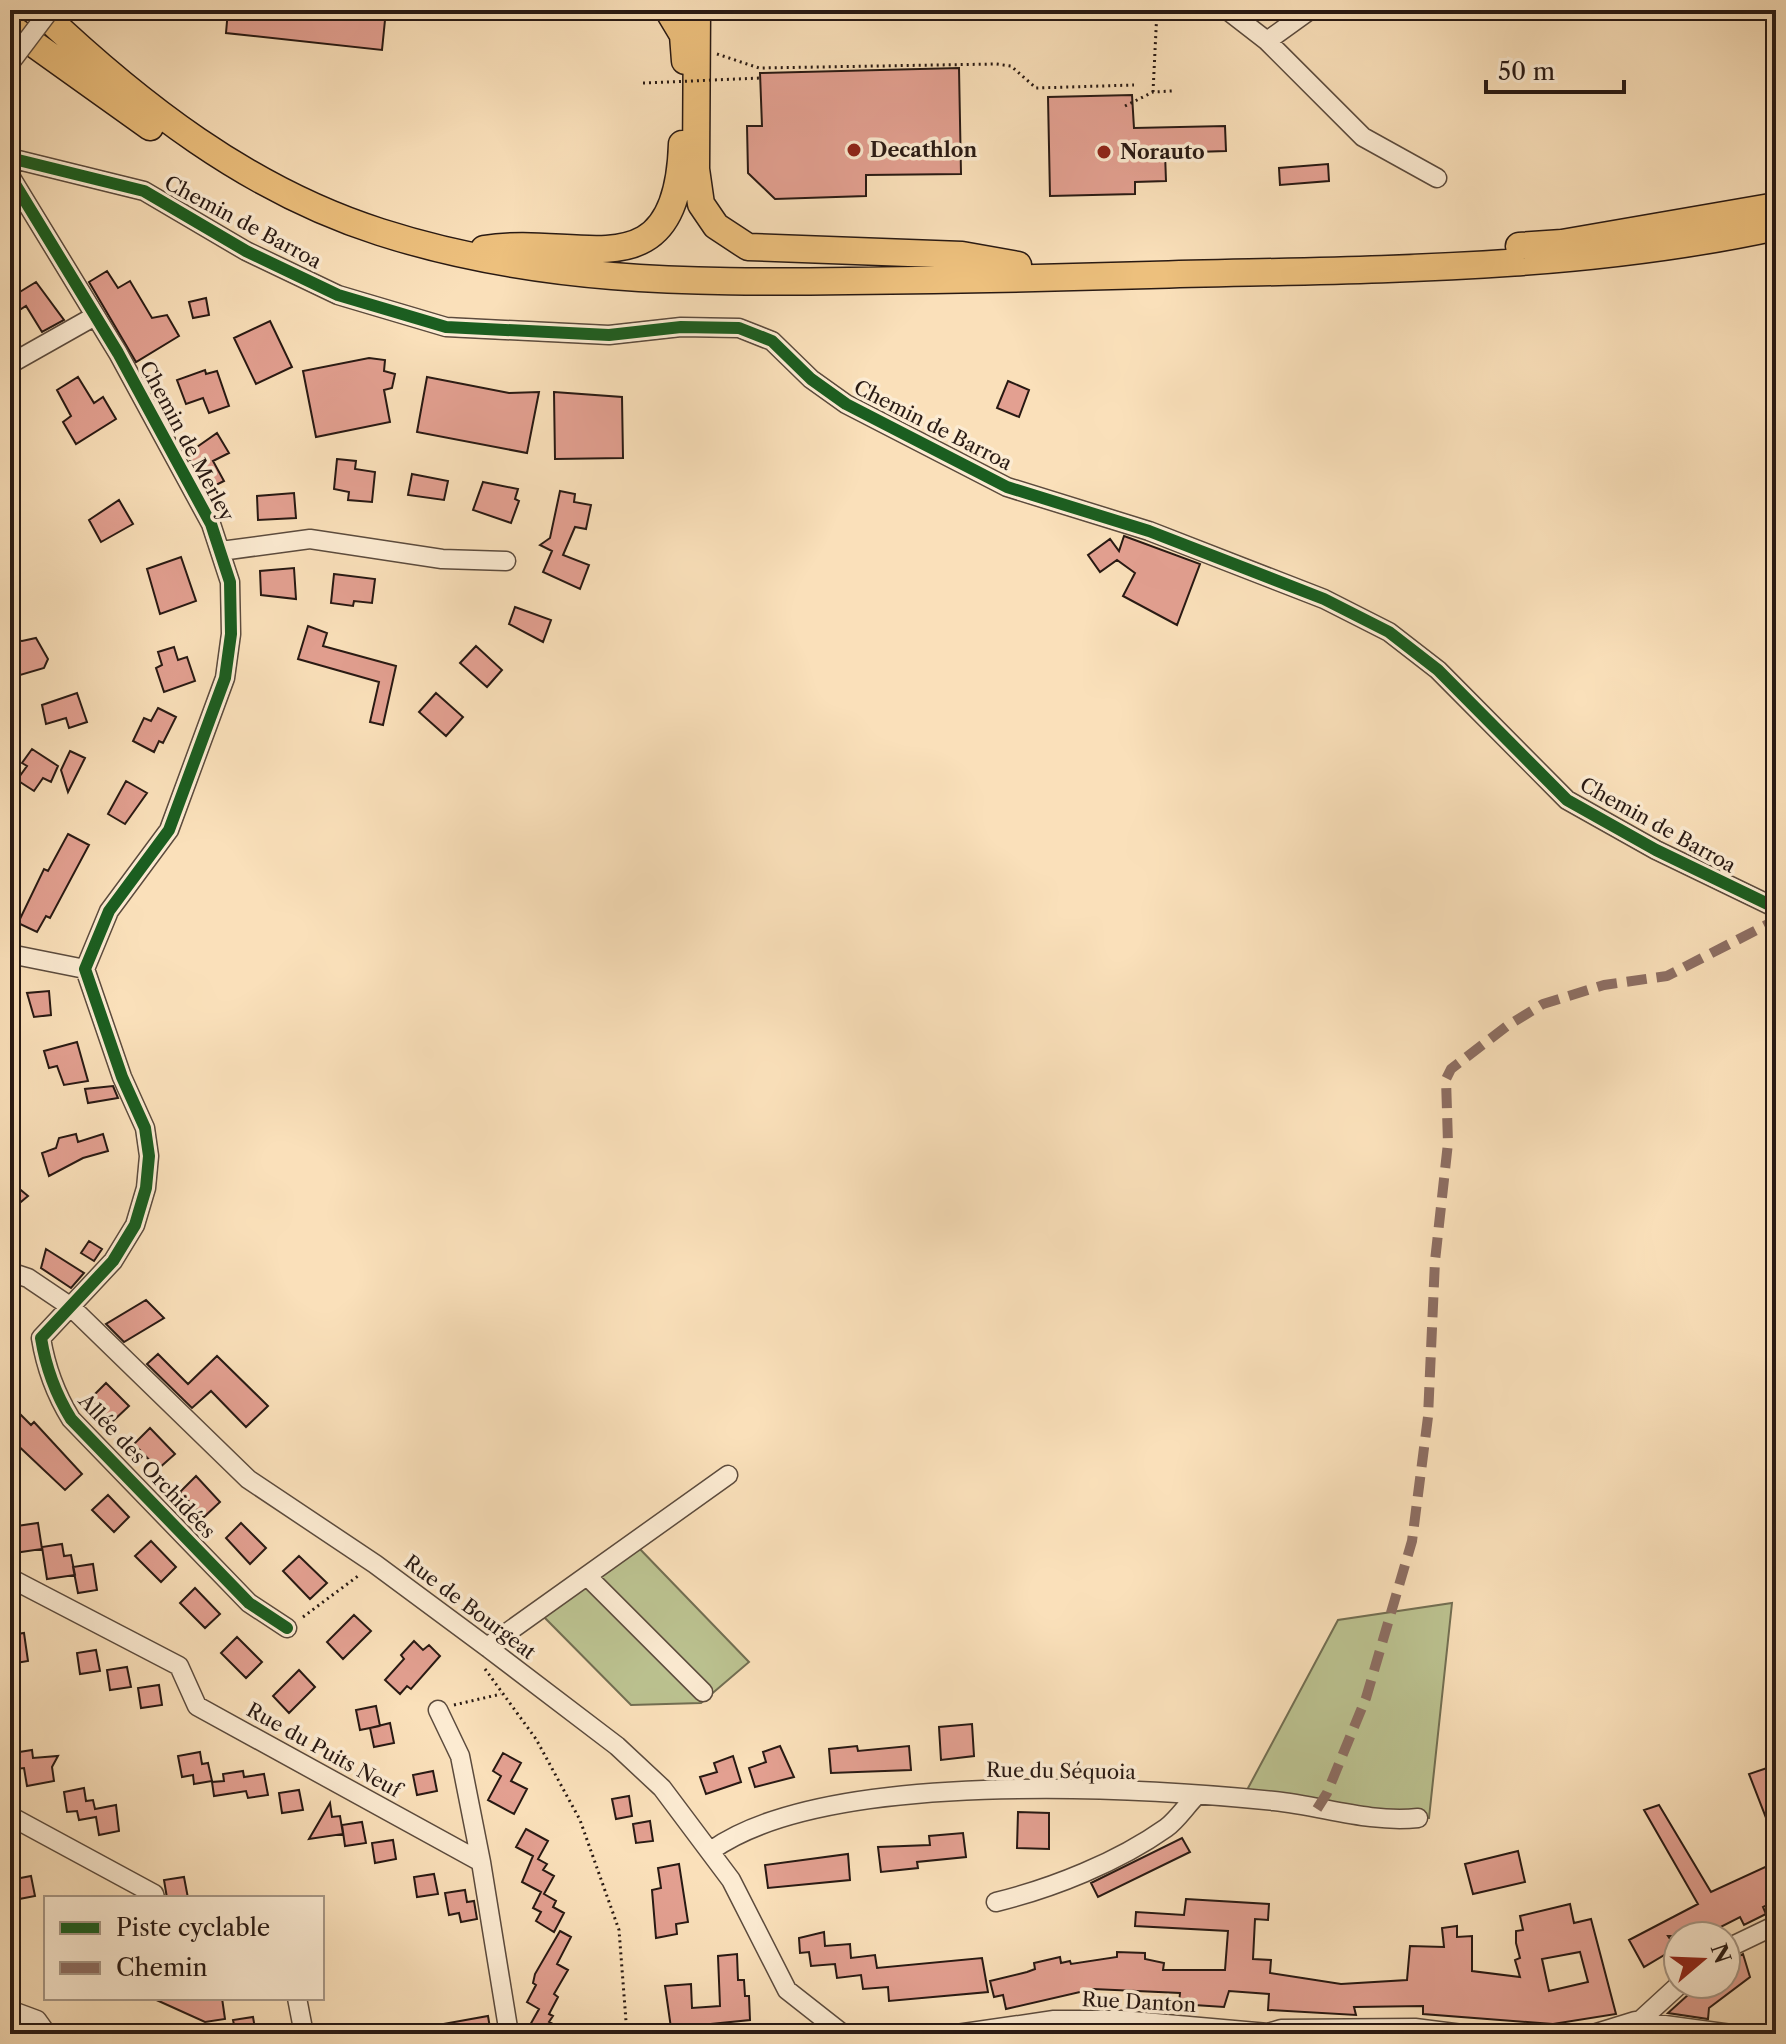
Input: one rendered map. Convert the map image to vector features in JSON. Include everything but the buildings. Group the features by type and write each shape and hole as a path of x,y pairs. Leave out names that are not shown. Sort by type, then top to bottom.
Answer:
{"highway":[{"path":"39,10 146,106 210,150 298,199 376,231 464,256 550,272 661,281 1018,279 1551,262 1729,238 1776,227"},
{"path":"59,10 106,60 235,155 317,194 401,226 484,249 600,265 721,271 1443,251 1562,243 1776,206"},
{"path":"484,249 514,244 571,251 614,250 651,234 663,220 673,204 681,165 685,51 680,26 668,10"},
{"path":"697,10 696,169 701,204 716,226 748,247 962,255 1018,265"},
{"path":"10,27 164,137 271,196 388,245 501,274 552,281 613,286 661,281"}],"street":[{"path":"10,63 50,10"},
{"path":"1227,10 1267,41 1363,137 1437,178"},
{"path":"1267,41 1310,10"},
{"name":"Chemin de Barroa","path":"10,158 144,191 246,251 338,295 446,327 609,335 681,327 739,328 772,341 811,379 846,404 1007,487 1149,531 1324,599 1389,632 1438,670 1567,800 1656,850 1776,908"},
{"name":"Chemin de Merley","path":"10,176 95,316 211,524 230,582 231,634 225,678 169,830 109,911 85,969"},
{"path":"10,364 95,316"},
{"path":"221,551 310,539 442,559 506,561"},
{"path":"10,954 85,969 122,1077 145,1128 149,1156 146,1188 135,1225 113,1261 71,1307"},
{"name":"Rue de Bourgeat","path":"10,1272 28,1278 71,1307 248,1479 375,1564 640,1767 662,1788 712,1850 787,1990 843,2034"},
{"name":"Allée des Orchidées","path":"71,1307 41,1338 53,1385 71,1419 249,1603 287,1628"},
{"path":"487,1647 728,1475"},
{"path":"588,1577 703,1692"},
{"name":"Rue du Puits Neuf","path":"10,1578 179,1666 197,1706 481,1862"},
{"path":"438,1710 460,1756 509,2034"},
{"name":"Rue du Séquoia","path":"712,1850 734,1835 765,1822 871,1800 941,1792 1196,1796 1277,1801 1383,1819 1418,1818"},
{"path":"996,1902 1030,1894 1111,1858 1168,1827 1196,1796"},
{"path":"10,1816 154,1896"},
{"path":"1742,1941 1776,1925"},
{"path":"297,2000 304,2034"},
{"path":"1632,2028 1663,2000"},
{"path":"10,2010 37,2020 47,2034"},
{"name":"Rue Danton","path":"957,2034 1054,2020 1121,2020 1268,2034 1281,2029 1326,2032 1415,2028 1462,2034"},
{"path":"1593,2034 1632,2028 1731,2034"}],"path":[{"path":"1153,92 1157,10"},
{"path":"699,52 759,68 985,64 1011,66 1036,88 1134,85"},
{"path":"643,83 761,78"},
{"path":"1125,106 1153,92 1172,91"},
{"path":"287,1628 375,1564"},
{"path":"487,1647 480,1658 501,1694 536,1739 580,1820 619,1930 627,2034"},
{"path":"465,1701 501,1694"}],"green space":[{"path":"637,1546 749,1662 701,1703 631,1705 544,1617 584,1586 603,1584 600,1574"},
{"path":"1452,1603 1429,1818 1320,1814 1247,1790 1338,1620"}],"marked path":[{"path":"1317,1809 1327,1793 1366,1698 1412,1541 1428,1417 1435,1261 1448,1143 1446,1079 1451,1069 1507,1026 1543,1004 1604,985 1667,976 1776,920"}],"cycle path":[{"path":"10,158 144,191 246,251 338,295 446,327 609,335 681,327 739,328 772,341 811,379 846,404 1007,487 1149,531 1324,599 1389,632 1438,670 1567,800 1656,850 1776,908"},
{"path":"10,176 118,353 211,524 230,582 231,634 225,678 169,830 109,911 85,969 122,1077 145,1128 149,1156 146,1188 135,1225 113,1261 41,1338 43,1349 52,1380 71,1419 249,1603 287,1628"}],"place":[{"name":"Decathlon","path":"854,150"},
{"name":"Norauto","path":"1104,152"}]}
